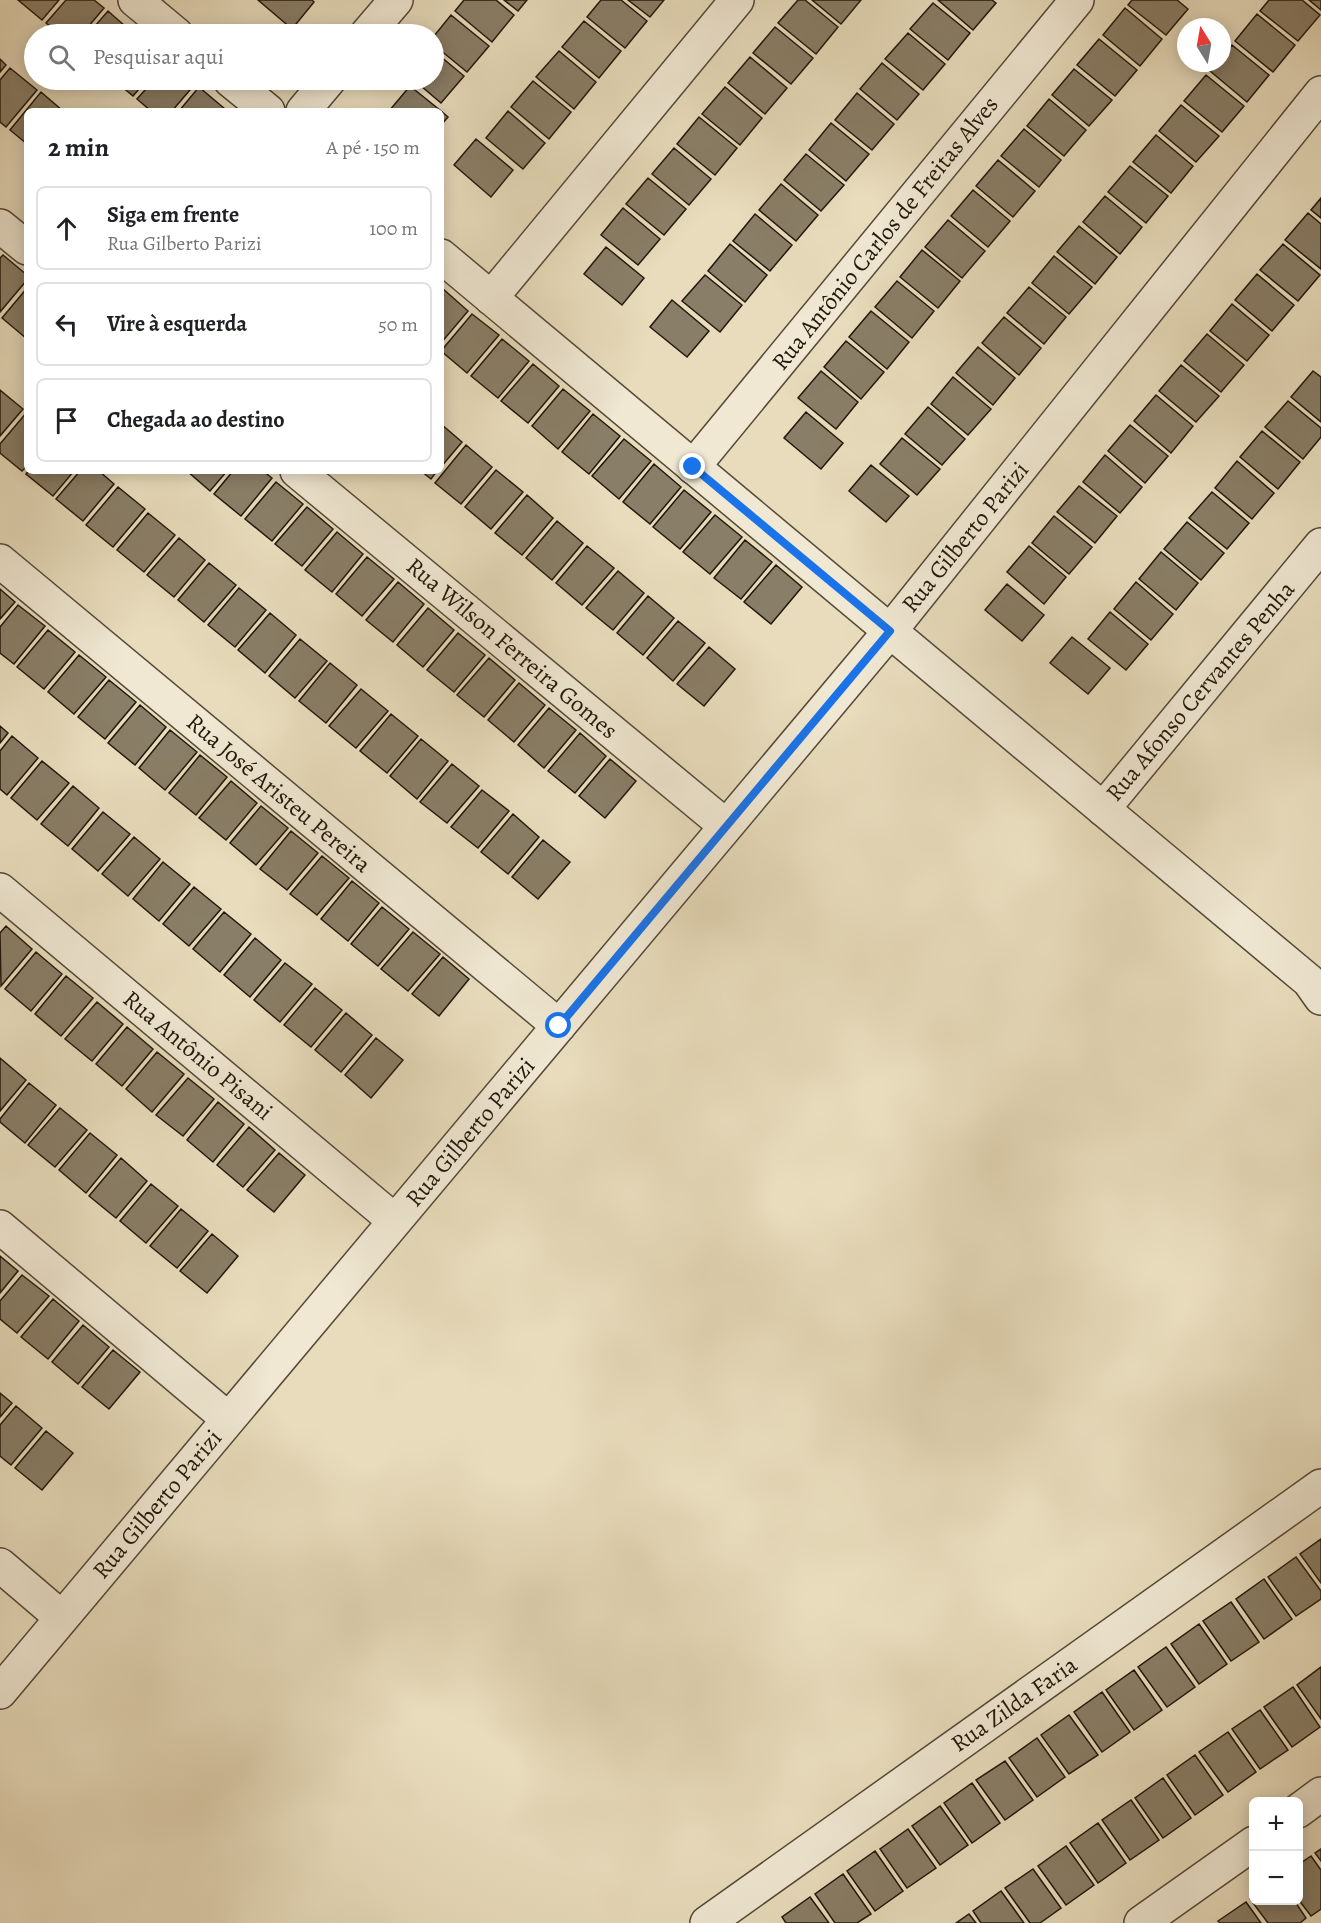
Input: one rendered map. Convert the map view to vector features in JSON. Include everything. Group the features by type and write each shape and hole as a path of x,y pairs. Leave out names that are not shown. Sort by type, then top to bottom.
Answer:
{"street":[{"path":"135,0 164,24"},
{"path":"376,24 396,0"},
{"path":"491,298 737,0"},
{"name":"Rua Antônio Carlos de Freitas Alves","path":"693,467 1077,0"},
{"path":"242,90 264,108"},
{"path":"306,108 321,90"},
{"name":"Rua Gilberto Parizi","path":"0,1692 890,631 1321,93"},
{"path":"0,226 24,246"},
{"path":"444,259 1309,981 1321,998"},
{"name":"Rua Wilson Ferreira Gomes","path":"301,474 726,826"},
{"name":"Rua Afonso Cervantes Penha","path":"1103,809 1321,545"},
{"name":"Rua José Aristeu Pereira","path":"0,561 559,1026"},
{"name":"Rua Antônio Pisani","path":"0,890 395,1221"},
{"path":"0,1227 228,1419"},
{"name":"Rua Zilda Faria","path":"707,1923 1321,1486"},
{"path":"0,1565 62,1618"},
{"path":"1303,1807 1321,1794"},
{"path":"1141,1923 1249,1847"}],"building":[{"path":"18,0 59,0 42,20"},
{"path":"66,0 94,0 104,8 90,24 46,23"},
{"path":"258,0 312,0 314,2 296,24 286,24"},
{"path":"464,0 496,0 514,15 492,42 455,11"},
{"path":"504,0 527,0 518,11"},
{"path":"601,0 621,0 647,21 625,48 587,17"},
{"path":"628,0 664,0 650,17"},
{"path":"798,0 805,0 838,27 816,54 778,23"},
{"path":"812,0 861,0 841,24"},
{"path":"938,0 992,0 996,3 973,30"},
{"path":"1132,0 1177,0 1188,9 1180,18 1177,18 1177,22 1166,35 1128,5"},
{"path":"1269,0 1302,0 1320,15 1298,41 1260,11"},
{"path":"1309,0 1321,0 1321,10"},
{"path":"933,3 970,33 948,60 910,29"},
{"path":"1125,8 1162,39 1140,66 1103,35"},
{"path":"108,11 123,24 97,24"},
{"path":"1257,14 1295,45 1273,72 1235,41"},
{"path":"451,15 489,46 467,72 444,53 444,24"},
{"path":"584,21 621,51 599,78 562,47"},
{"path":"775,27 813,58 791,84 753,53"},
{"path":"908,33 945,64 923,90 885,59"},
{"path":"1099,39 1137,70 1115,96 1077,65"},
{"path":"1231,46 1269,75 1247,102 1211,72 1231,72"},
{"path":"559,51 596,82 574,109 536,77"},
{"path":"750,57 787,88 765,114 728,83"},
{"path":"0,59 6,65 0,72"},
{"path":"444,59 464,76 441,103 426,90 444,90"},
{"path":"882,63 919,94 897,120 860,89"},
{"path":"10,68 24,79 24,90 37,90 6,127 0,122 0,80"},
{"path":"1074,69 1112,100 1089,126 1052,95"},
{"path":"1206,75 1244,106 1222,132 1184,101"},
{"path":"533,81 571,112 549,139 511,107"},
{"path":"725,87 762,118 740,145 702,114"},
{"path":"126,90 138,90 133,96"},
{"path":"145,90 190,90 175,108 148,108 137,99"},
{"path":"196,90 203,90 224,108 182,108"},
{"path":"407,90 415,90 437,108 392,108"},
{"path":"41,92 60,108 28,108"},
{"path":"857,93 894,124 872,150 835,120"},
{"path":"1049,99 1086,130 1064,156 1027,126"},
{"path":"1181,105 1219,136 1196,162 1159,131"},
{"path":"508,111 545,143 523,169 486,138"},
{"path":"24,113 24,142 10,130"},
{"path":"699,117 737,148 715,175 677,144"},
{"path":"831,123 869,154 846,181 809,150"},
{"path":"1024,129 1061,160 1039,187 1001,156"},
{"path":"1156,135 1193,166 1171,193 1133,162"},
{"path":"476,139 513,170 491,197 454,165"},
{"path":"674,148 711,179 689,205 652,174"},
{"path":"806,154 844,185 821,211 784,180"},
{"path":"998,160 1035,191 1013,217 976,186"},
{"path":"1130,166 1168,196 1146,223 1108,192"},
{"path":"648,178 686,209 664,235 626,204"},
{"path":"781,184 818,215 796,241 759,210"},
{"path":"973,190 1010,221 988,247 951,216"},
{"path":"1105,196 1142,227 1120,254 1083,222"},
{"path":"1321,198 1321,218 1311,210"},
{"path":"623,208 660,239 638,265 601,235"},
{"path":"1308,213 1321,224 1321,269 1285,240"},
{"path":"755,214 792,245 770,271 733,241"},
{"path":"948,220 985,251 962,278 925,247"},
{"path":"1079,226 1117,257 1095,284 1057,252"},
{"path":"730,244 767,275 745,302 708,271"},
{"path":"1283,244 1320,275 1298,301 1260,270"},
{"path":"606,247 644,278 622,305 584,274"},
{"path":"922,250 960,281 938,308 900,277"},
{"path":"3,255 24,272 24,284 0,312 0,258"},
{"path":"1054,256 1092,287 1069,314 1032,283"},
{"path":"1257,274 1294,305 1272,331 1235,300"},
{"path":"705,275 742,305 720,332 682,301"},
{"path":"897,281 934,311 912,338 875,307"},
{"path":"1029,287 1066,317 1044,344 1007,313"},
{"path":"444,290 468,311 444,339"},
{"path":"24,292 24,336 2,318"},
{"path":"672,300 709,331 687,357 650,327"},
{"path":"1232,304 1269,335 1247,361 1210,331"},
{"path":"871,311 909,342 887,369 849,337"},
{"path":"472,314 499,335 467,373 444,354 444,347"},
{"path":"1004,317 1041,348 1019,375 982,343"},
{"path":"1207,334 1244,365 1221,392 1184,361"},
{"path":"502,339 529,361 498,398 471,376"},
{"path":"846,341 884,372 861,399 824,367"},
{"path":"978,347 1015,378 993,405 956,373"},
{"path":"533,364 559,386 528,423 501,401"},
{"path":"1181,365 1219,396 1196,422 1159,391"},
{"path":"821,371 858,402 836,429 798,398"},
{"path":"1313,371 1321,377 1321,422 1291,397"},
{"path":"953,377 991,409 968,435 931,404"},
{"path":"563,389 590,411 558,449 532,426"},
{"path":"0,390 23,409 0,436"},
{"path":"1156,395 1193,426 1171,453 1134,421"},
{"path":"1288,401 1321,428 1321,437 1303,459 1265,427"},
{"path":"928,407 965,439 942,465 905,434"},
{"path":"806,412 843,443 821,469 784,438"},
{"path":"593,414 620,436 589,474 562,452"},
{"path":"24,416 24,469 22,471 0,453 0,444"},
{"path":"1130,425 1168,456 1145,483 1108,451"},
{"path":"444,427 462,442 444,463"},
{"path":"1262,431 1300,462 1278,489 1240,457"},
{"path":"902,438 940,469 917,495 880,464"},
{"path":"624,439 651,461 619,499 592,476"},
{"path":"466,445 492,467 461,504 435,483"},
{"path":"1105,455 1142,487 1120,513 1083,482"},
{"path":"1237,461 1274,493 1252,519 1215,488"},
{"path":"654,464 681,487 650,524 623,502"},
{"path":"871,465 909,496 886,522 849,491"},
{"path":"496,470 523,492 491,529 465,507"},
{"path":"26,474 71,474 53,496"},
{"path":"77,474 102,474 114,484 83,521 56,499"},
{"path":"190,474 224,474 210,491"},
{"path":"231,474 267,474 272,478 241,516 214,494"},
{"path":"425,474 435,474 431,479"},
{"path":"276,482 303,504 272,541 245,519"},
{"path":"1079,486 1117,516 1095,543 1057,512"},
{"path":"118,487 145,509 113,547 86,525"},
{"path":"684,490 711,512 680,549 653,527"},
{"path":"1212,492 1249,523 1227,549 1189,518"},
{"path":"527,495 553,518 522,555 495,533"},
{"path":"307,507 333,529 302,566 275,544"},
{"path":"148,513 175,535 144,572 117,550"},
{"path":"715,515 742,537 710,574 683,552"},
{"path":"1054,516 1092,547 1069,574 1032,543"},
{"path":"557,521 583,543 552,580 526,558"},
{"path":"1187,522 1224,553 1201,580 1164,549"},
{"path":"337,532 363,554 332,592 305,570"},
{"path":"179,538 205,560 174,597 147,575"},
{"path":"745,540 772,562 741,599 714,578"},
{"path":"587,546 614,568 582,605 556,583"},
{"path":"1029,546 1066,577 1044,604 1007,572"},
{"path":"1161,552 1198,583 1176,610 1139,579"},
{"path":"367,557 394,579 362,616 336,594"},
{"path":"209,563 236,585 204,622 178,600"},
{"path":"776,565 802,587 771,624 744,602"},
{"path":"618,571 644,593 613,630 586,608"},
{"path":"398,582 424,604 393,642 366,620"},
{"path":"1136,582 1173,614 1151,640 1114,609"},
{"path":"1007,584 1044,615 1022,641 985,610"},
{"path":"239,588 266,610 235,647 208,625"},
{"path":"0,589 15,602 0,619"},
{"path":"648,596 674,618 643,655 617,633"},
{"path":"18,605 45,626 14,664 0,653 0,627"},
{"path":"428,608 454,630 423,667 397,645"},
{"path":"1110,612 1148,644 1126,670 1088,639"},
{"path":"270,613 296,635 265,673 238,650"},
{"path":"678,621 705,643 673,681 647,658"},
{"path":"48,630 75,652 44,689 17,667"},
{"path":"458,633 485,655 454,692 427,670"},
{"path":"1072,637 1110,668 1088,694 1050,663"},
{"path":"300,639 327,661 295,698 269,676"},
{"path":"709,647 735,669 704,706 677,684"},
{"path":"79,655 106,677 74,714 48,692"},
{"path":"489,658 515,680 484,717 457,695"},
{"path":"330,663 357,685 326,723 299,701"},
{"path":"109,680 136,702 105,739 78,717"},
{"path":"519,683 545,705 514,742 488,720"},
{"path":"361,689 388,711 356,748 329,726"},
{"path":"140,705 166,727 135,765 108,743"},
{"path":"549,708 576,730 544,768 518,745"},
{"path":"391,714 418,736 387,773 360,751"},
{"path":"0,726 8,733 0,743"},
{"path":"170,730 197,752 165,790 139,768"},
{"path":"580,733 606,756 575,793 548,771"},
{"path":"12,736 38,758 7,795 0,789 0,751"},
{"path":"421,739 448,761 417,799 390,776"},
{"path":"200,755 227,777 196,815 169,793"},
{"path":"610,759 636,781 605,818 579,796"},
{"path":"42,761 69,783 37,820 11,798"},
{"path":"452,764 479,786 447,823 420,802"},
{"path":"231,781 257,803 226,840 199,818"},
{"path":"73,786 99,808 68,846 41,824"},
{"path":"482,790 509,811 478,848 451,827"},
{"path":"261,806 288,828 256,865 230,843"},
{"path":"103,812 130,834 98,871 72,849"},
{"path":"513,814 539,837 508,874 481,852"},
{"path":"291,831 318,853 287,890 260,869"},
{"path":"134,837 160,859 128,896 102,874"},
{"path":"543,840 570,862 538,899 512,877"},
{"path":"322,856 349,878 317,915 290,894"},
{"path":"163,862 190,884 159,921 133,899"},
{"path":"352,881 379,903 348,941 321,919"},
{"path":"194,887 221,909 189,946 163,924"},
{"path":"382,907 409,929 378,966 351,944"},
{"path":"224,912 251,934 220,972 193,949"},
{"path":"6,926 32,949 1,986 0,933"},
{"path":"413,932 440,954 408,991 381,969"},
{"path":"255,938 281,960 250,997 224,975"},
{"path":"36,952 62,974 31,1011 5,989"},
{"path":"443,957 469,979 439,1016 412,994"},
{"path":"285,963 312,984 280,1022 254,1000"},
{"path":"66,976 93,998 61,1036 35,1014"},
{"path":"315,988 342,1010 311,1047 284,1025"},
{"path":"97,1002 123,1024 92,1061 65,1039"},
{"path":"346,1013 372,1035 341,1072 315,1050"},
{"path":"127,1027 153,1049 122,1086 96,1064"},
{"path":"376,1038 403,1060 371,1098 345,1075"},
{"path":"157,1052 184,1074 152,1112 126,1089"},
{"path":"0,1058 26,1080 0,1111"},
{"path":"188,1078 214,1099 183,1136 156,1115"},
{"path":"29,1083 56,1105 25,1143 0,1122 0,1119"},
{"path":"218,1102 244,1124 213,1162 187,1140"},
{"path":"60,1108 87,1130 55,1167 28,1145"},
{"path":"249,1127 275,1150 243,1187 217,1165"},
{"path":"90,1133 117,1155 86,1193 59,1170"},
{"path":"279,1153 305,1175 274,1212 247,1190"},
{"path":"121,1158 147,1181 116,1218 89,1196"},
{"path":"151,1184 178,1206 146,1243 120,1221"},
{"path":"181,1209 208,1231 177,1268 150,1246"},
{"path":"212,1234 238,1256 207,1293 180,1271"},
{"path":"0,1256 18,1271 0,1293"},
{"path":"22,1275 49,1296 17,1333 0,1319 0,1301"},
{"path":"53,1299 79,1321 48,1359 21,1337"},
{"path":"83,1325 109,1347 78,1384 52,1362"},
{"path":"113,1350 140,1372 109,1409 82,1387"},
{"path":"0,1393 12,1403 0,1417"},
{"path":"16,1406 42,1428 11,1465 0,1456 0,1425"},
{"path":"46,1431 73,1453 42,1490 15,1468"},
{"path":"1321,1539 1321,1583 1300,1554"},
{"path":"1296,1557 1321,1591 1321,1599 1296,1616 1268,1577"},
{"path":"1264,1579 1292,1619 1264,1639 1236,1599"},
{"path":"1231,1602 1259,1642 1231,1661 1203,1621"},
{"path":"1199,1624 1227,1664 1199,1684 1171,1644"},
{"path":"1166,1647 1195,1687 1167,1707 1138,1667"},
{"path":"1321,1667 1321,1719 1297,1685"},
{"path":"1134,1670 1162,1710 1134,1730 1106,1690"},
{"path":"1293,1687 1320,1727 1292,1747 1264,1707"},
{"path":"1102,1692 1130,1732 1102,1752 1074,1712"},
{"path":"1260,1710 1288,1750 1260,1769 1232,1729"},
{"path":"1069,1715 1098,1755 1069,1774 1041,1735"},
{"path":"1228,1732 1256,1772 1228,1792 1199,1752"},
{"path":"1037,1738 1065,1777 1037,1797 1009,1758"},
{"path":"1195,1755 1223,1795 1195,1815 1167,1775"},
{"path":"1005,1761 1033,1800 1005,1820 976,1780"},
{"path":"1163,1778 1191,1818 1163,1838 1135,1798"},
{"path":"972,1783 1000,1823 972,1843 944,1803"},
{"path":"1131,1800 1159,1840 1130,1860 1102,1820"},
{"path":"940,1806 968,1845 940,1865 912,1826"},
{"path":"1098,1823 1126,1863 1098,1883 1070,1843"},
{"path":"908,1829 936,1868 907,1888 880,1849"},
{"path":"1066,1846 1094,1885 1066,1905 1038,1866"},
{"path":"1321,1849 1321,1861 1315,1853"},
{"path":"875,1851 903,1891 875,1911 847,1871"},
{"path":"1311,1856 1321,1870 1321,1909 1311,1916 1303,1905 1303,1862"},
{"path":"1033,1869 1061,1908 1040,1923 1030,1923 1005,1888"},
{"path":"843,1874 871,1914 857,1923 835,1923 815,1894"},
{"path":"1001,1891 1024,1923 981,1923 973,1911"},
{"path":"810,1897 829,1923 786,1923 782,1917"},
{"path":"1246,1902 1261,1923 1220,1923 1218,1921"},
{"path":"1254,1905 1297,1905 1306,1918 1300,1923 1268,1923"},
{"path":"969,1914 976,1923 956,1923"}],"route":[{"path":"559,1026 890,631 693,467"}]}
